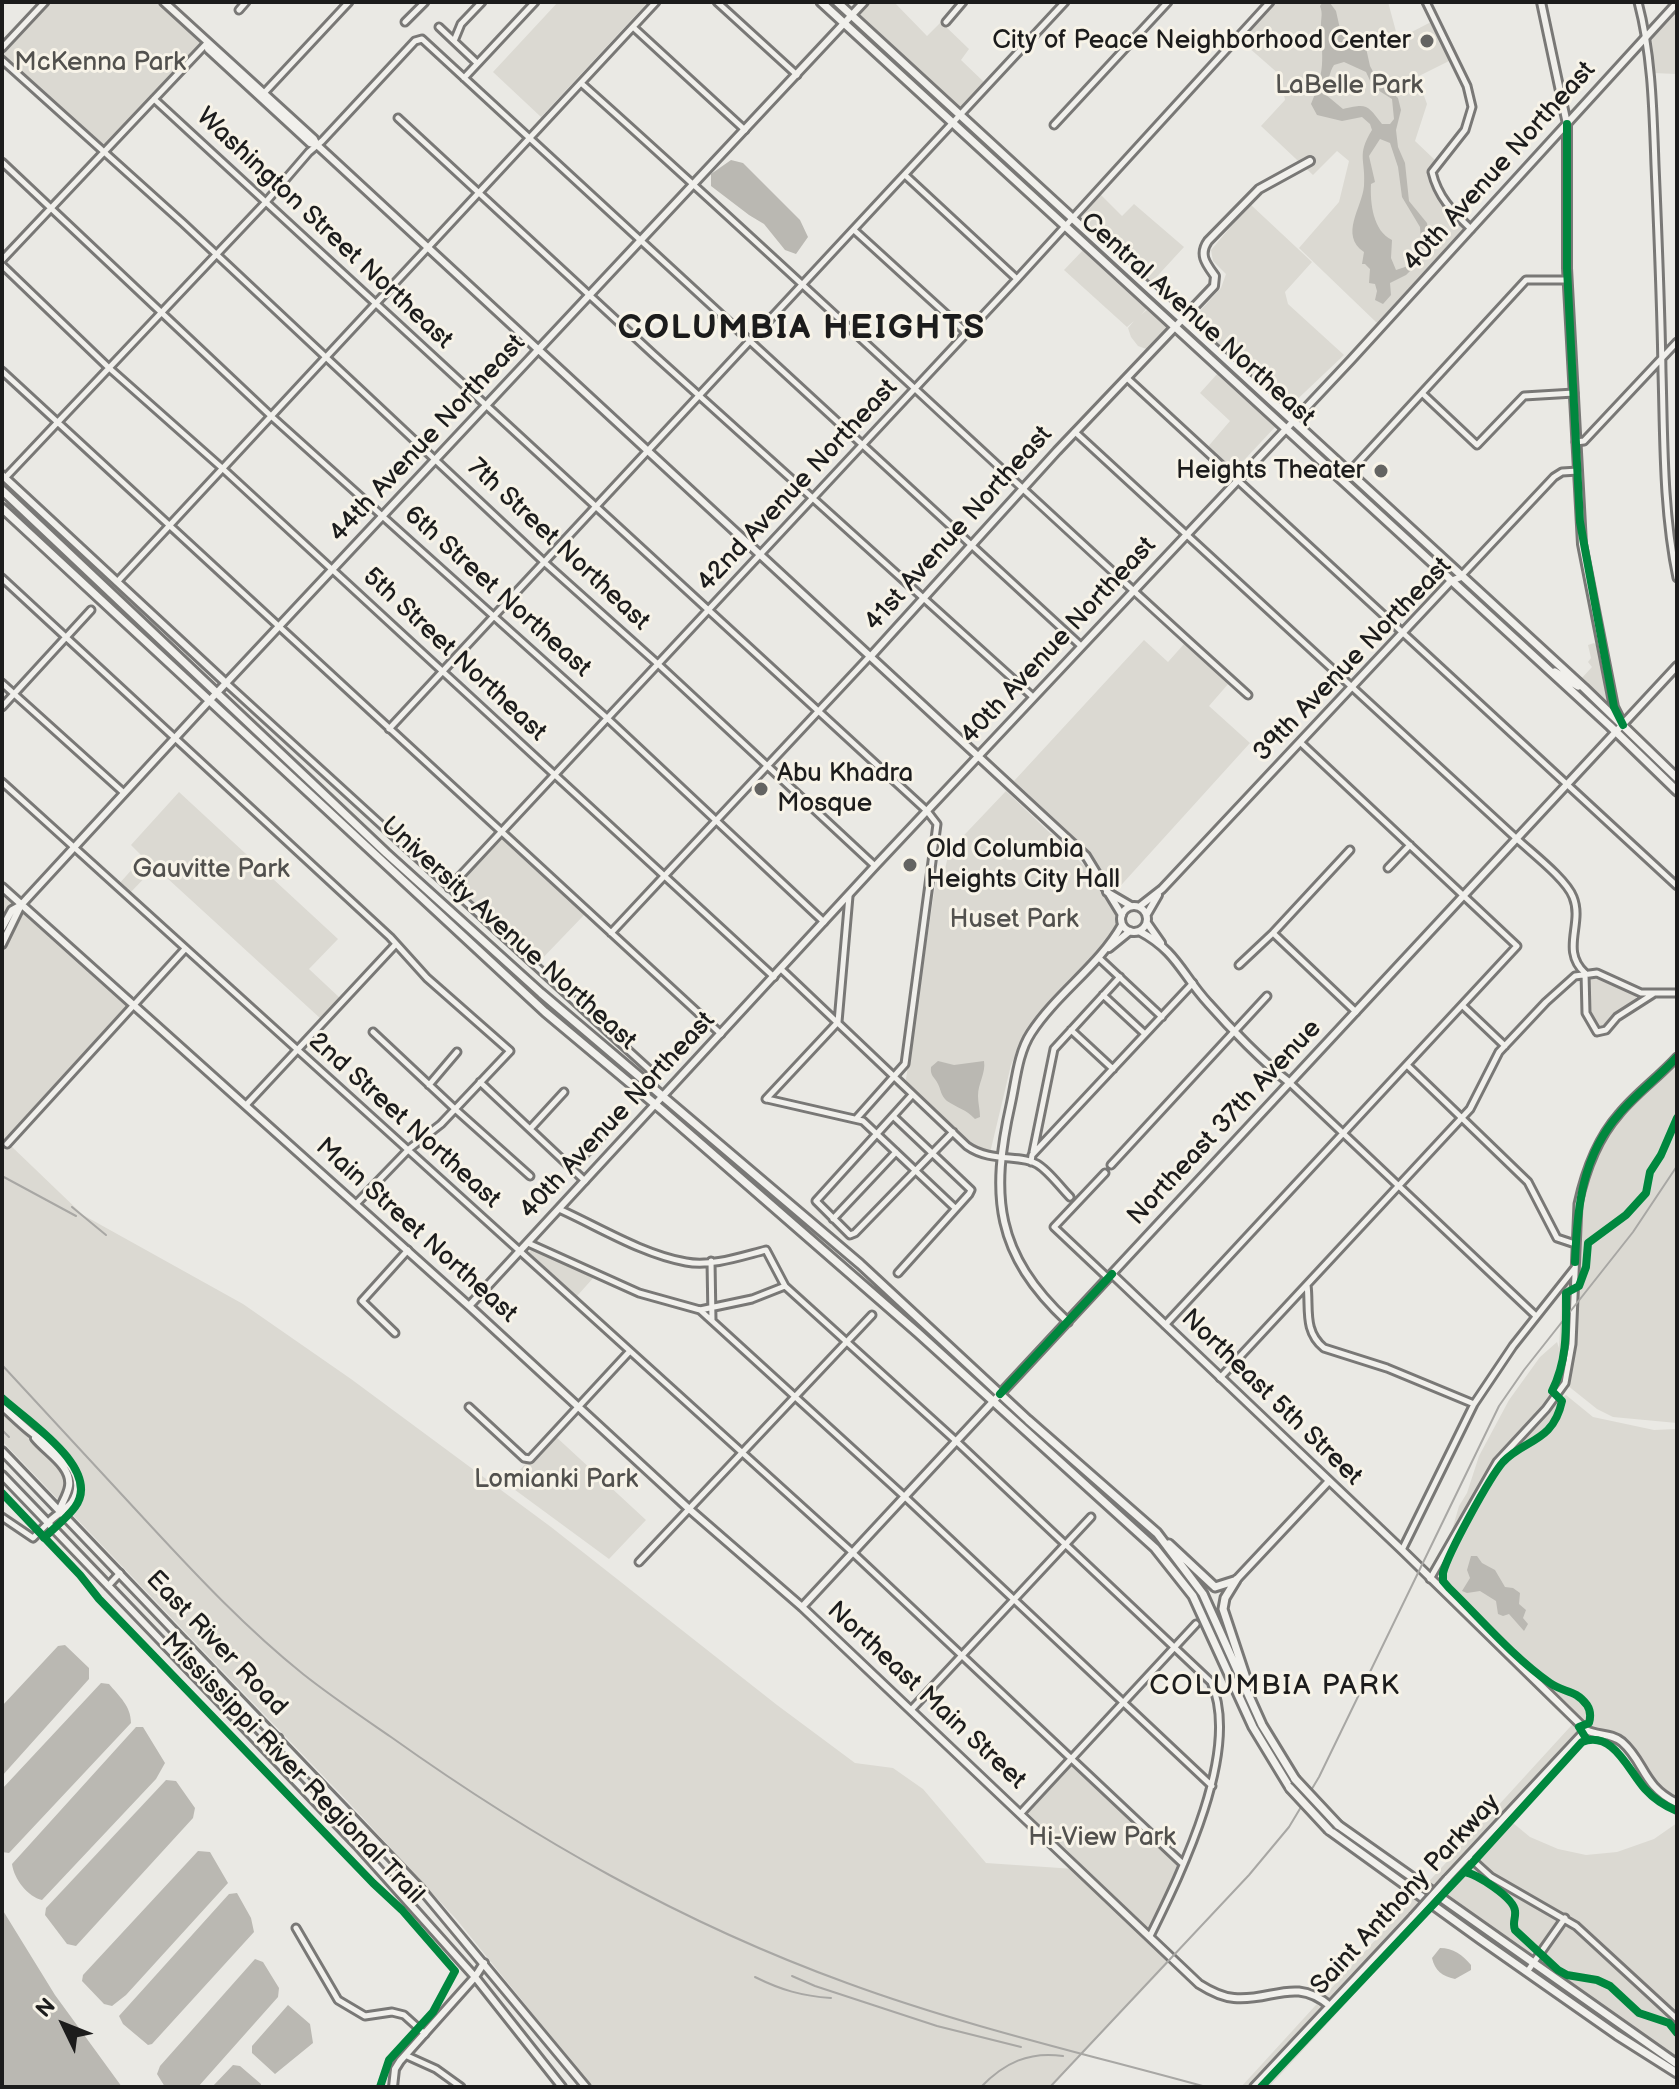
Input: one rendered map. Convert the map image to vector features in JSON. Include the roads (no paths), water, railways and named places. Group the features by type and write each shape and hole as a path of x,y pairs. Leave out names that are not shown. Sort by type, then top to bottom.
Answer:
{"main road":[{"name":"Central Avenue Northeast","path":"821,2 1072,219 1293,422 1451,581 1677,791"},
{"name":"Central Avenue Northeast","path":"837,2 1065,227 1286,429 1461,577 1559,665 1677,778"},
{"name":"University Avenue Northeast","path":"2,490 397,863 1135,1530 1181,1579 1198,1606 1264,1750 1290,1788 1329,1830 1527,1972 1677,2073"},
{"name":"University Avenue Northeast","path":"2,508 553,1020 659,1101 860,1264 1157,1533"},
{"path":"1527,651 1552,667 1559,665"},
{"path":"1549,671 1584,688"},
{"path":"1157,1533 1215,1587 1236,1580"},
{"path":"1157,1533 1203,1594 1262,1725 1295,1779 1338,1825 1677,2064"},
{"path":"1236,1580 1225,1598 1223,1609 1245,1671 1253,1705"}],"street":[{"path":"2,48 45,2"},
{"path":"164,2 265,92 317,145 1086,856 1122,915 1122,925 1101,955 1029,1036 1020,1063 1000,1159 1000,1200 1011,1242 1038,1292 1068,1322"},
{"path":"239,10 246,2"},
{"path":"265,92 349,2"},
{"path":"405,22 425,2"},
{"path":"454,41 461,24 482,2"},
{"path":"464,78 535,2"},
{"path":"117,582 656,2"},
{"path":"717,2 797,75"},
{"name":"44th Avenue Northeast","path":"2,944 21,905 74,847 864,2"},
{"path":"946,22 963,2"},
{"path":"389,729 1065,2"},
{"path":"1054,125 1168,2"},
{"name":"42nd Avenue Northeast","path":"449,888 967,333 1270,2"},
{"path":"1426,2 1467,86 1472,107 1465,130 1432,172 1436,191 1471,229"},
{"path":"1541,2 1567,124 1567,280 1582,544 1614,707 1623,725"},
{"path":"1638,2 1647,36 1654,127 1665,482 1677,578"},
{"name":"40th Avenue Northeast","path":"469,1306 875,866 1293,422 1677,3"},
{"path":"439,27 477,63"},
{"path":"633,27 745,130"},
{"path":"4,477 419,38 752,340 1081,646"},
{"path":"2,263 207,43"},
{"path":"207,43 208,49 260,98 310,143 317,145"},
{"name":"7th Street Northeast","path":"2,60 216,254 544,562 875,866"},
{"path":"581,83 1248,695"},
{"name":"Washington Street Northeast","path":"154,99 375,306 927,811"},
{"path":"398,118 1033,697"},
{"name":"41st Avenue Northeast","path":"611,933 1214,286 1215,276 1204,260 1203,252 1208,241 1259,189 1310,161"},
{"name":"6th Street Northeast","path":"2,162 271,416 608,719 824,922"},
{"path":"905,175 1017,279"},
{"path":"854,230 967,333"},
{"name":"5th Street Northeast","path":"2,263 108,367 222,468 774,977"},
{"path":"1345,477 1526,280 1567,280"},
{"path":"1576,442 1584,441 1677,342"},
{"path":"2,371 721,1034"},
{"path":"1128,379 1677,886"},
{"path":"1423,394 1477,445 1524,396 1574,393"},
{"path":"1075,432 1572,893 1576,909 1573,955 1575,963 1585,973 1586,1013 1597,1032 1606,1030 1617,1017 1653,994"},
{"name":"39th Avenue Northeast","path":"1147,914 1162,889 1451,581 1461,577 1554,477 1562,472 1578,471"},
{"name":"University Avenue Northeast","path":"4,477 652,1072"},
{"path":"2,578 396,944 427,978 510,1051 356,1204"},
{"path":"2,707 91,610"},
{"name":"Northeast 37th Avenue","path":"802,1607 1677,666"},
{"path":"1670,674 1677,681"},
{"path":"2,683 124,793"},
{"path":"1165,1325 1517,946 1301,743"},
{"name":"2nd Street Northeast","path":"2,782 853,1553 1182,1863"},
{"path":"856,1119 905,1064 937,824 927,811"},
{"path":"1388,868 1410,845"},
{"path":"1239,965 1350,850"},
{"name":"Main Street Northeast","path":"2,887 408,1250 688,1508 802,1607"},
{"name":"39th Avenue Northeast","path":"1135,906 1162,889"},
{"path":"1107,891 1147,914 1147,923 1163,946 1206,1001 1235,1031 1536,1316"},
{"path":"849,896 838,1022 766,1099 863,1121 955,1208"},
{"name":"44th Avenue Northeast","path":"2,928 12,910 21,905"},
{"path":"1122,915 1135,906"},
{"path":"1139,931 1147,923"},
{"path":"1122,925 1130,931 1139,931 1163,946"},
{"path":"1101,955 1130,931"},
{"path":"1273,933 1356,1012"},
{"path":"246,1105 396,944"},
{"path":"7,1144 185,949"},
{"path":"1101,955 1162,1017"},
{"path":"781,969 893,1078 975,1151 1000,1159 1036,1163 1070,1197"},
{"path":"1220,1378 1462,1118 1477,1099 1493,1060 1546,1002 1575,976 1585,973 1604,975 1629,989 1653,994 1677,993"},
{"path":"1031,1162 1054,1049 1120,977"},
{"path":"1032,1155 1194,983"},
{"path":"1103,995 1145,1034"},
{"path":"1111,1165 1267,996"},
{"path":"1463,1006 1505,1046"},
{"path":"1071,1030 1113,1069"},
{"path":"373,1032 530,1176"},
{"path":"429,1085 457,1052"},
{"path":"1430,1579 1497,1462 1546,1409 1565,1383 1572,1344 1575,1244 1582,1184 1597,1146 1618,1114 1677,1057"},
{"path":"1408,1066 1528,1182 1557,1238 1575,1244"},
{"path":"480,1082 585,1181"},
{"path":"530,1129 564,1092"},
{"path":"912,1095 816,1201 850,1235 953,1132"},
{"path":"893,1116 971,1190 898,1273"},
{"path":"571,1168 601,1138"},
{"path":"833,1219 896,1152"},
{"path":"1105,1173 1054,1227 1110,1276"},
{"path":"559,1209 650,1250 688,1263 733,1259 766,1250 785,1286 956,1441 1211,1682 1218,1702 1220,1742 1212,1786 1150,1936"},
{"path":"528,1243 639,1293 700,1310 905,1497 1212,1786"},
{"path":"395,1333 362,1301 408,1250"},
{"path":"711,1261 713,1321"},
{"path":"1575,1268 1536,1316 1474,1404 1402,1550 1586,1730 1610,1735 1624,1744 1652,1785 1677,1803"},
{"name":"Northeast 5th Street","path":"1110,1276 1402,1550"},
{"path":"1307,1285 1308,1324 1316,1341 1324,1348 1387,1368 1474,1404"},
{"path":"700,1310 752,1299 785,1286"},
{"path":"639,1562 872,1315"},
{"path":"469,1407 522,1456 530,1459 630,1351"},
{"path":"2,1406 58,1453 75,1473 76,1493 71,1503 33,1538 2,1517"},
{"name":"East River Road","path":"2,1451 410,1877 586,2087"},
{"name":"East River Road","path":"2,1475 357,1845 475,1977 562,2087"},
{"path":"1236,1580 1329,1481"},
{"path":"911,1710 1091,1517"},
{"path":"108,1586 120,1573"},
{"name":"Northeast Main Street","path":"802,1607 1199,1984 1219,1995 1252,1998 1285,1990 1300,1990 1330,2006"},
{"path":"1021,1813 1196,1624"},
{"name":"Saint Anthony Parkway","path":"1254,2087 1586,1730"},
{"path":"264,1748 279,1738"},
{"path":"1469,1857 1491,1877 1586,1933 1677,2019"},
{"path":"1527,1972 1565,1918"},
{"path":"296,1928 338,2000 365,2016 392,2012 404,2015 425,2034"},
{"path":"393,2087 395,2069 405,2055 484,1963"},
{"path":"405,2055 436,2069 461,2087"}],"railway":[{"path":"1050,2087 1249,1875 1289,1827 1319,1777 1499,1406 1633,1232 1677,1166"},
{"path":"2,1176 76,1216"},
{"path":"72,1207 106,1235"},
{"path":"2,1365 204,1583 282,1657 336,1699 445,1774 555,1844 726,1934 847,1983 980,2026 1206,2087"},
{"path":"2,1430 9,1437"},
{"path":"792,1976 937,2026 1021,2047"},
{"path":"755,1977 792,1992 831,1998"},
{"path":"981,2087 1008,2065 1028,2057 1063,2056"}],"place":[{"name":"City of Peace Neighborhood Center","path":"1427,41"},
{"name":"Heights Theater","path":"1381,471"},
{"name":"Abu Khadra Mosque","path":"761,789"},
{"name":"Old Columbia Heights City Hall","path":"910,865"}],"district":[{"name":"COLUMBIA HEIGHTS","path":"802,329"},
{"name":"COLUMBIA PARK","path":"1275,1687"}],"park label":[{"name":"McKenna Park","path":"100,63"},
{"name":"LaBelle Park","path":"1349,86"},
{"name":"Gauvitte Park","path":"211,870"},
{"name":"Huset Park","path":"1014,920"},
{"name":"Lomianki Park","path":"556,1480"},
{"name":"Hi-View Park","path":"1102,1838"}]}
